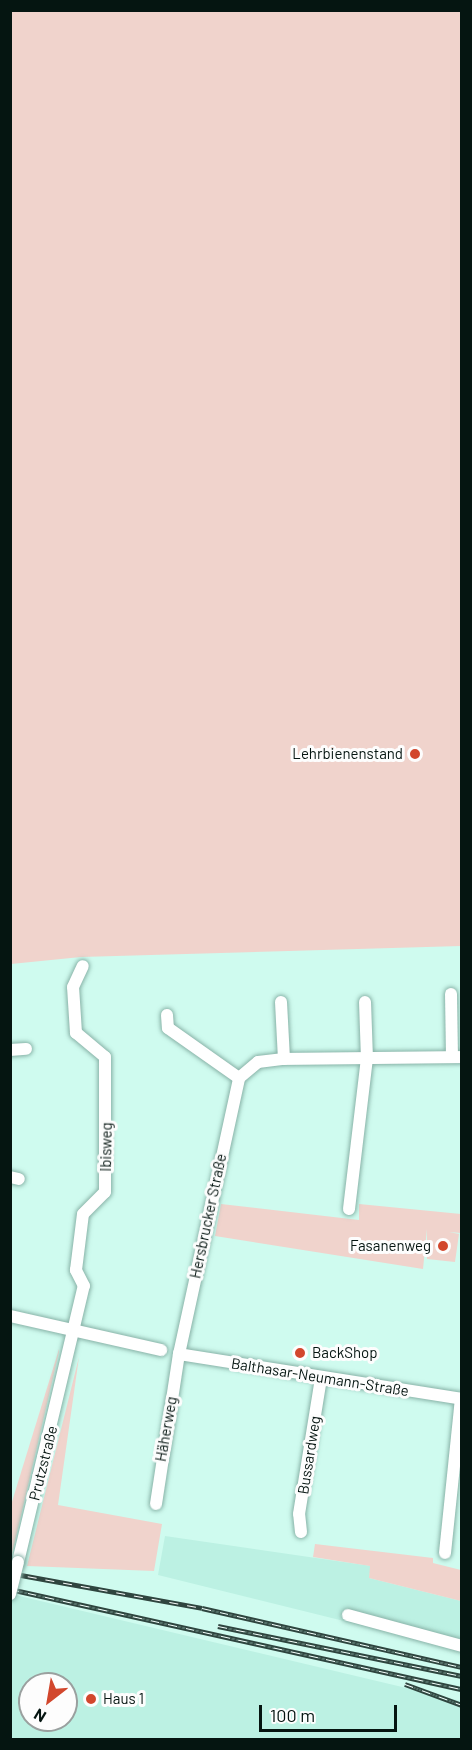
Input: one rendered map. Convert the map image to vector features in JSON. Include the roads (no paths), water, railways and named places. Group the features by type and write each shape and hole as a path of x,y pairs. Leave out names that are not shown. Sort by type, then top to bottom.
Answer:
{"street":[{"name":"Ibisweg","path":"75,1332 84,1286 76,1270 83,1215 105,1192 107,1137 105,1057 76,1033 73,987 83,966"},
{"path":"167,1015 168,1029 239,1078 258,1062 284,1059 457,1057 451,994"},
{"path":"281,1002 284,1059"},
{"path":"349,1209 367,1059 365,1002"},
{"path":"10,1050 26,1049"},
{"name":"Hersbrucker Straße","path":"179,1354 239,1078"},
{"path":"10,1316 161,1350"},
{"name":"Prutzstraße","path":"10,1594 75,1332"},
{"name":"Balthasar-Neumann-Straße","path":"179,1354 461,1399"},
{"name":"Häherweg","path":"156,1504 179,1354"},
{"name":"Bussardweg","path":"301,1533 299,1514 321,1378"},
{"path":"445,1553 461,1399"},
{"path":"348,1615 462,1646"}],"railway":[{"path":"10,1573 202,1608 462,1667"},
{"path":"10,1589 462,1689"},
{"path":"218,1626 462,1676"},
{"path":"405,1684 462,1705"}],"place":[{"name":"Lehrbienenstand","path":"415,754"},
{"name":"Fasanenweg","path":"443,1246"},
{"name":"BackShop","path":"300,1353"},
{"name":"Haus 1","path":"91,1699"}]}
